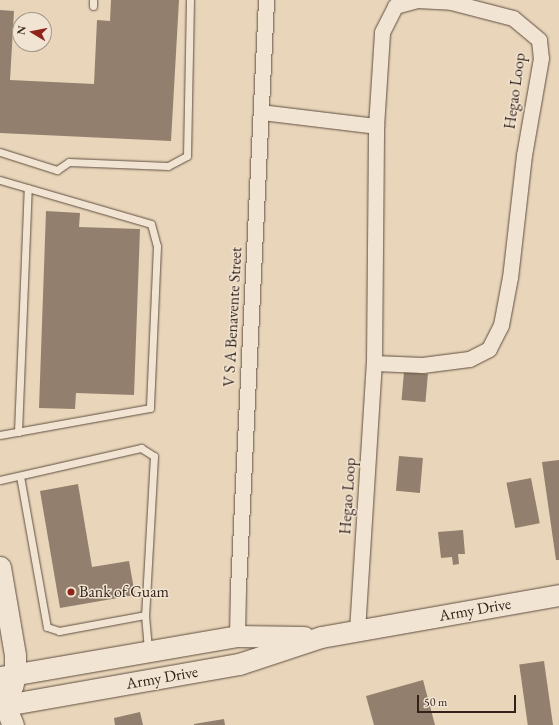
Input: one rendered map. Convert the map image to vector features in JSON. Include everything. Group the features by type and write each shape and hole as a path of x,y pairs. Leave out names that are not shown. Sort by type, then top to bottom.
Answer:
{"main road":[{"path":"0,567 15,655 2,701 13,725"},
{"name":"Army Drive","path":"2,701 238,664 321,637 559,595"},
{"name":"Army Drive","path":"8,676 237,636 321,637"}],"street":[{"name":"V S A Benavente Street","path":"237,636 266,0"},
{"name":"Hegao Loop","path":"357,631 374,363 376,126 382,32 395,6 417,0 452,1 513,18 539,40 541,58 524,155 510,277 501,325 489,349 469,358 422,365 374,363"},
{"path":"261,112 376,126"}],"lane":[{"path":"0,152 57,170 69,162 168,166 187,156 190,0"},
{"path":"0,180 150,224 157,246 150,408 0,435"},
{"path":"18,432 28,188"},
{"path":"0,480 141,448 154,456 145,615 148,652"},
{"path":"20,476 47,627 59,631 145,615"}],"building":[{"path":"111,0 179,0 171,141 0,133 0,10 14,11 12,12 10,80 94,84 97,20 110,21"},
{"path":"46,211 80,213 79,227 140,229 134,395 76,393 75,409 39,408"},
{"path":"404,372 428,374 425,402 402,400"},
{"path":"399,456 423,458 420,493 396,491"},
{"path":"559,460 559,560 556,560 542,462"},
{"path":"531,478 540,523 515,528 506,483"},
{"path":"78,484 92,567 129,561 135,595 60,608 40,491"},
{"path":"463,530 465,554 458,554 459,564 453,565 452,557 441,558 438,532"},
{"path":"544,661 553,725 528,725 519,664"},
{"path":"423,680 435,725 374,725 366,696"},
{"path":"140,712 143,725 115,725 114,718"},
{"path":"224,719 225,725 194,725 194,724"}],"place":[{"name":"Bank of Guam","path":"71,592"}]}
